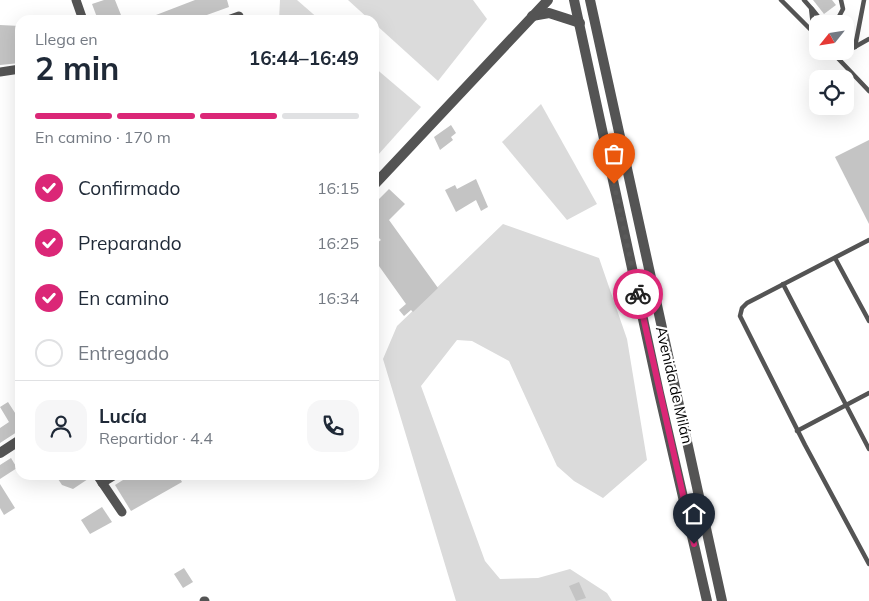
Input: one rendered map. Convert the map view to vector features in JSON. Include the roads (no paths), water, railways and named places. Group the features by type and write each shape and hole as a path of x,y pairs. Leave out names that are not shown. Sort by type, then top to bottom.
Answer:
{"street":[{"path":"76,0 81,15"},
{"name":"Avenida de Milán","path":"574,0 659,393 707,601"},
{"name":"Avenida de Milán","path":"590,0 722,601"},
{"path":"379,180 545,2"},
{"path":"531,16 549,13 580,23"},
{"path":"0,72 15,70"},
{"path":"0,452 15,443"},
{"path":"100,480 122,512"}],"lane":[{"path":"781,0 809,29"},
{"path":"804,0 817,15"},
{"path":"839,15 843,9 841,0"},
{"path":"855,47 864,0"},
{"path":"811,8 812,15"},
{"path":"855,47 869,39"},
{"path":"839,60 869,91"},
{"path":"869,240 747,303 742,308 740,316 797,431 869,564"},
{"path":"835,258 869,321"},
{"path":"783,284 869,449"},
{"path":"797,431 869,393"}]}
